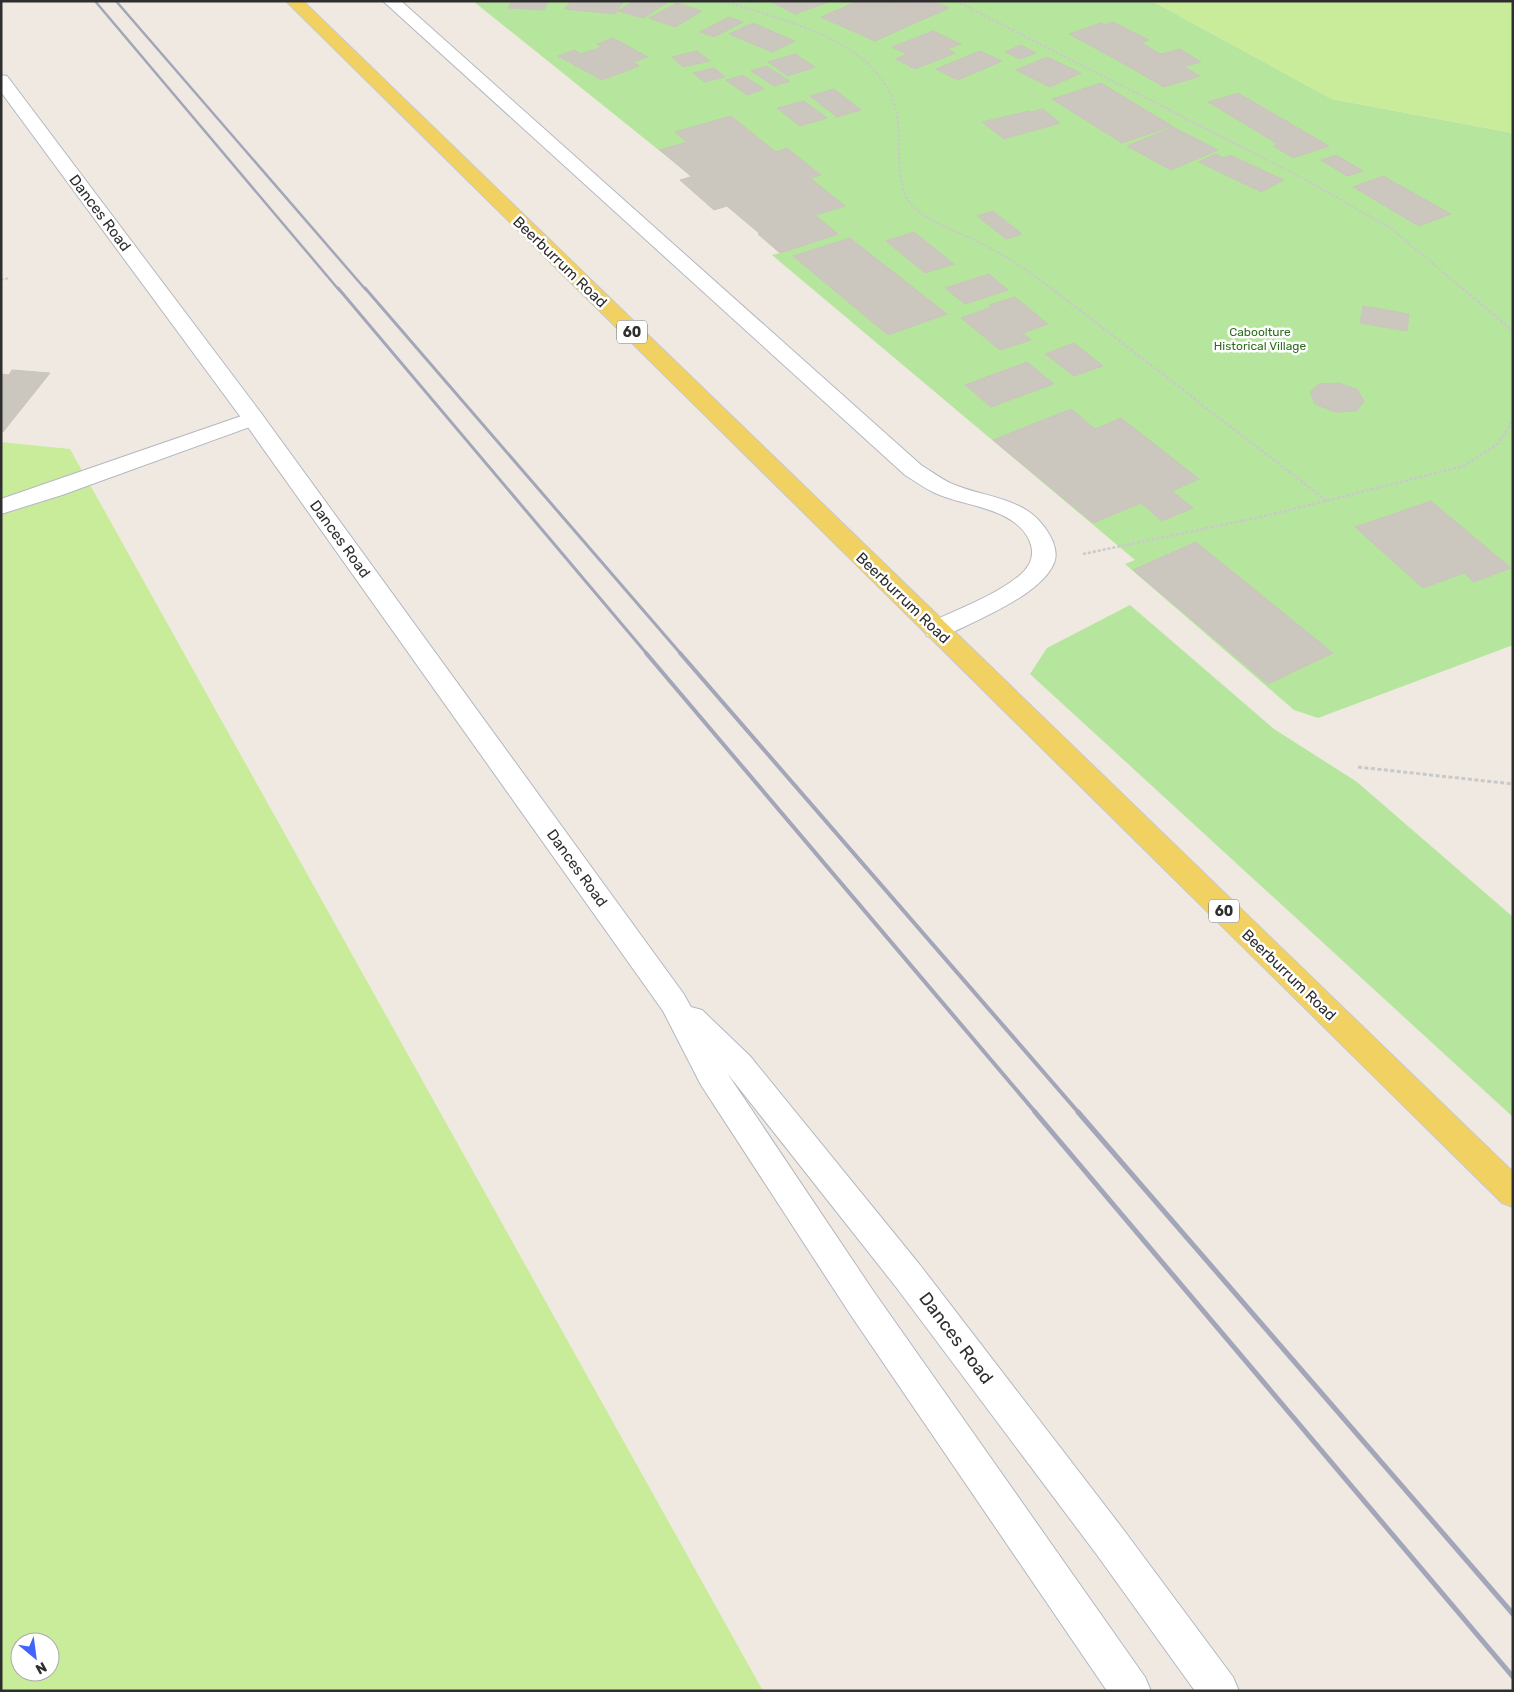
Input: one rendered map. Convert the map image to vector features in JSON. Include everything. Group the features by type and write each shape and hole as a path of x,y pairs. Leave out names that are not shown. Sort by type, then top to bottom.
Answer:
{"main road":[{"name":"Beerburrum Road","path":"294,1 1513,1192"}],"street":[{"path":"390,1 913,470 942,488 977,498 1014,512 1034,528 1042,544 1043,562 1028,581 1000,598 936,630"},
{"name":"Dances Road","path":"1,80 253,418 673,1002 712,1076 760,1149 862,1302 1131,1691"},
{"path":"1,507 253,418"},
{"name":"Dances Road","path":"673,1002 739,1065 908,1276 1110,1542 1219,1691"}],"path":[{"path":"723,1 807,30 843,46 869,63 885,81 897,111 900,173 909,202 928,217 971,237 1021,265 1327,501"},
{"path":"956,1 1308,181 1392,229 1513,331"},
{"path":"1,280 9,278"},
{"path":"1043,562 1327,501 1464,466 1499,443 1513,420"},
{"path":"1358,767 1513,784"}],"green space":[{"name":"Caboolture Historical Village","path":"473,1 1152,1 1332,99 1513,133 1513,645 1318,718 1294,710 1125,564 1135,560 772,255 780,253 758,234 762,232 759,233 727,206 714,210 680,180 691,176"},
{"path":"1152,1 1513,1 1513,133 1332,99"},
{"path":"1,442 70,449 763,1691 1,1691"},
{"path":"1130,605 1274,729 1357,782 1513,917 1513,1117 1030,674 1047,648"}],"building":[{"path":"512,1 549,1 544,10 508,8"},
{"path":"571,1 624,1 615,14 565,9"},
{"path":"633,1 670,1 643,18 618,11"},
{"path":"770,1 831,1 795,14"},
{"path":"858,1 887,1 926,18 875,41 821,17"},
{"path":"887,1 892,1 929,17 926,18"},
{"path":"892,1 933,1 949,8 929,17"},
{"path":"677,3 702,11 675,27 649,18"},
{"path":"729,17 743,22 714,37 700,32"},
{"path":"1113,22 1149,40 1106,54 1069,34 1101,23 1105,25"},
{"path":"753,23 795,41 772,52 729,34"},
{"path":"933,31 961,44 947,49 955,53 915,69 896,59 907,54 892,47"},
{"path":"613,38 648,57 633,62 639,66 602,80 558,56 574,50 581,54 602,47 597,44"},
{"path":"1140,42 1159,53 1124,64 1106,54"},
{"path":"1021,45 1036,53 1020,59 1005,52"},
{"path":"1180,49 1201,62 1183,67 1161,54"},
{"path":"697,51 710,61 683,67 672,57"},
{"path":"980,51 1002,61 958,80 936,69"},
{"path":"1159,53 1200,76 1164,87 1124,64"},
{"path":"795,54 815,67 788,76 768,62"},
{"path":"1047,57 1081,73 1050,87 1016,70"},
{"path":"766,66 790,81 774,86 751,71"},
{"path":"714,68 725,77 704,82 693,73"},
{"path":"743,75 764,89 747,95 726,80"},
{"path":"1101,83 1172,126 1122,143 1052,99"},
{"path":"834,89 861,110 837,117 810,96"},
{"path":"1238,93 1329,146 1293,158 1273,146 1278,144 1208,102"},
{"path":"804,101 827,118 800,126 777,108"},
{"path":"1043,109 1060,123 1004,139 982,122 1029,111"},
{"path":"731,116 776,152 787,148 821,175 810,178 845,206 759,233 727,206 714,210 680,180 692,177 660,150 687,142 675,132"},
{"path":"1173,127 1218,150 1171,170 1127,146"},
{"path":"1215,154 1224,158 1230,155 1284,180 1261,192 1199,162"},
{"path":"1336,155 1363,171 1347,176 1321,160"},
{"path":"1383,176 1451,214 1419,226 1353,187"},
{"path":"993,211 1022,234 1006,239 977,216"},
{"path":"815,215 838,234 780,253 758,234"},
{"path":"914,232 954,264 925,273 886,241"},
{"path":"850,238 947,314 888,335 793,256"},
{"path":"989,274 1008,290 965,304 945,288"},
{"path":"1015,297 1048,324 1023,333 1031,340 1000,350 961,318 992,307 989,305"},
{"path":"1363,306 1409,314 1407,331 1360,323"},
{"path":"1074,343 1103,366 1074,376 1045,354"},
{"path":"1027,362 1054,384 991,407 965,385"},
{"path":"12,370 50,373 3,432 1,432 1,374 9,375"},
{"path":"1339,383 1358,390 1364,402 1356,411 1335,412 1315,404 1310,392 1319,384"},
{"path":"1071,409 1095,429 1121,418 1199,479 1172,491 1193,508 1162,521 1141,503 1093,523 993,440"},
{"path":"1431,501 1511,568 1474,582 1464,573 1423,588 1355,527"},
{"path":"1196,542 1333,653 1268,684 1133,570"}],"railway":[{"path":"95,1 339,290"},
{"path":"116,1 366,290"},
{"path":"338,288 647,654"},
{"path":"365,288 681,654"},
{"path":"646,653 1036,1113"},
{"path":"680,653 1079,1113"},
{"path":"1035,1112 1513,1677"},
{"path":"1078,1112 1513,1614"}]}
